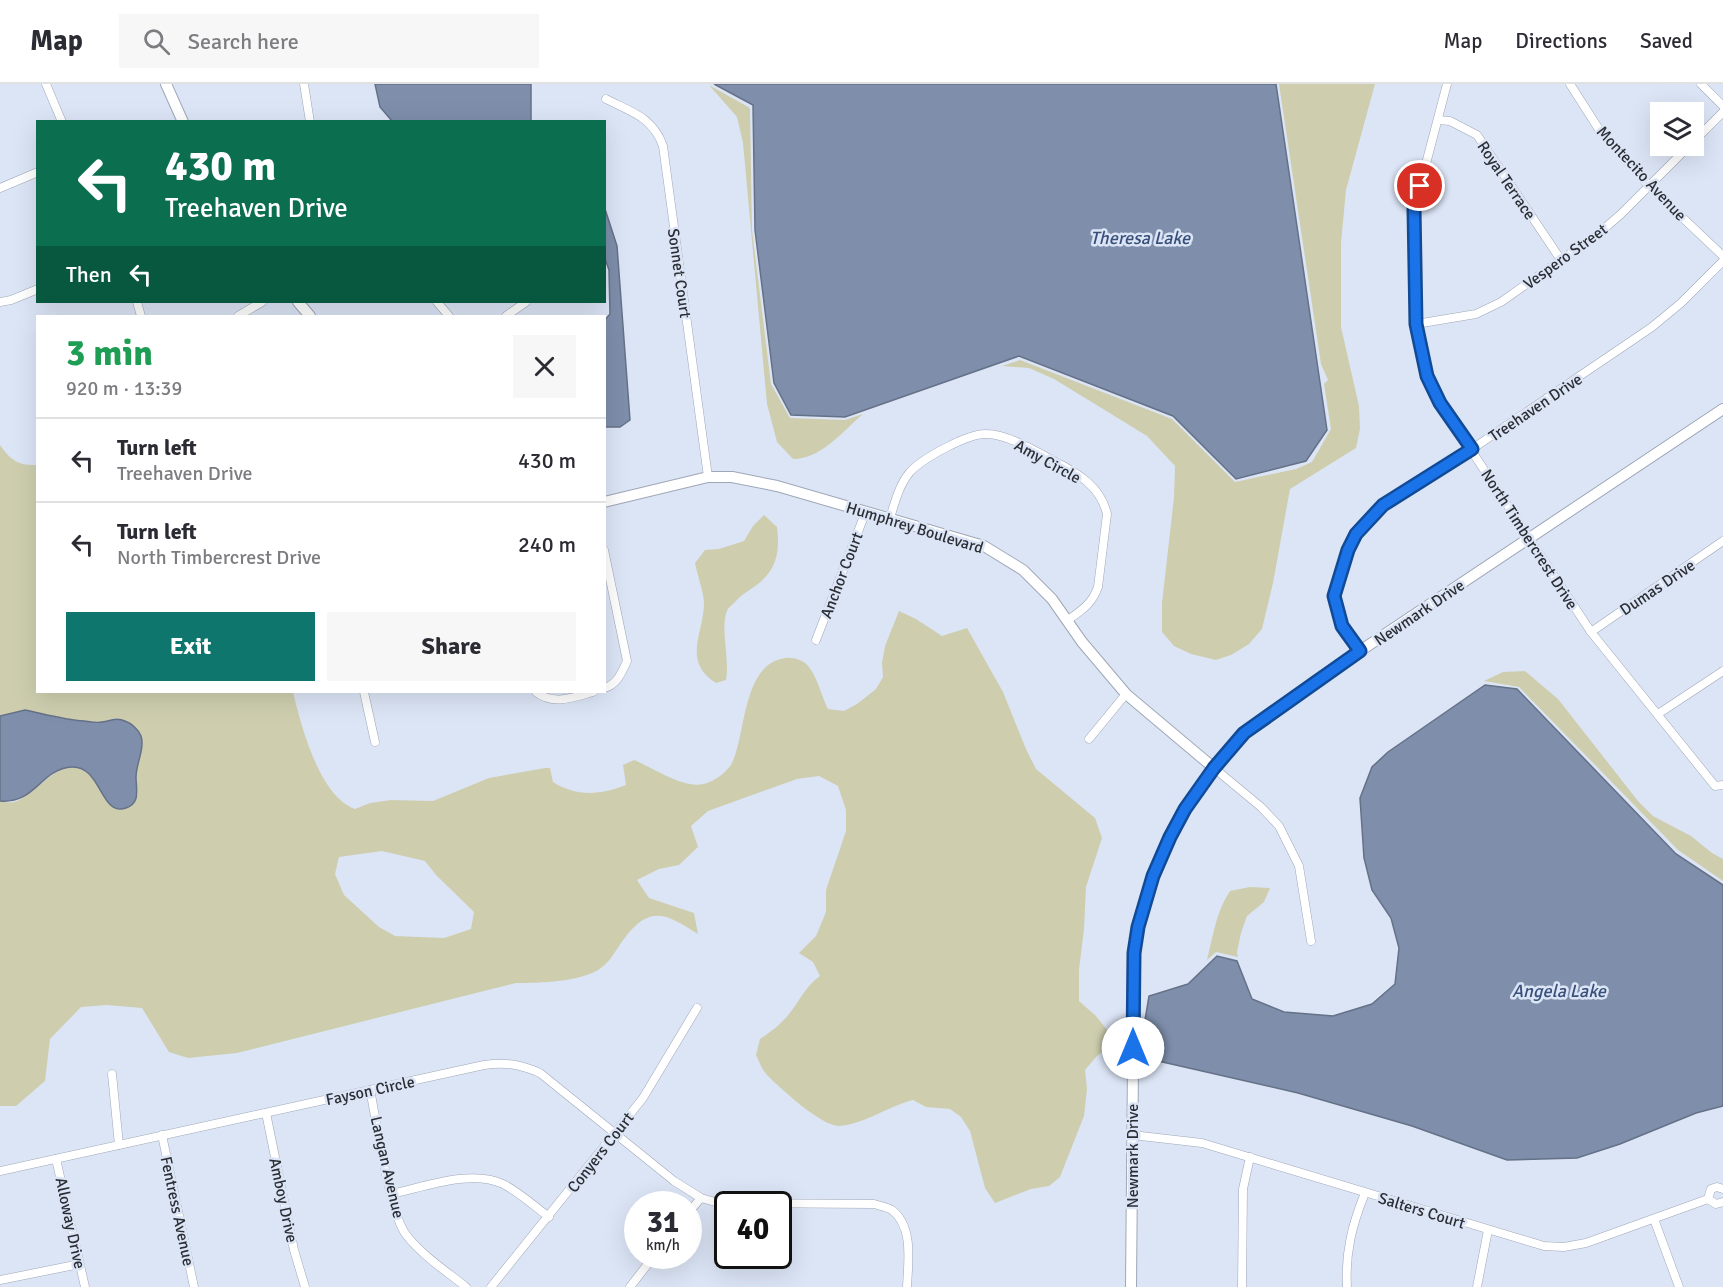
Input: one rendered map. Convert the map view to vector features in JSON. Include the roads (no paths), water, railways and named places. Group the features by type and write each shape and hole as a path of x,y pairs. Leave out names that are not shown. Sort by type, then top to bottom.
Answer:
{"street":[{"path":"46,84 61,120"},
{"path":"166,84 182,120"},
{"path":"304,84 310,120"},
{"name":"North Timbercrest Drive","path":"1447,84 1414,209 1416,324 1427,376 1440,403 1591,632 1719,786"},
{"name":"Montecito Avenue","path":"1570,84 1600,131 1649,186 1723,256"},
{"path":"1701,84 1723,106"},
{"name":"Sonnet Court","path":"606,99 644,118 660,136 663,146 708,477"},
{"path":"1704,131 1723,112"},
{"name":"Royal Terrace","path":"1438,120 1450,121 1477,135 1561,260"},
{"name":"Vespero Street","path":"1416,324 1476,314 1501,302 1599,234 1679,156"},
{"path":"0,188 36,173"},
{"name":"Treehaven Drive","path":"1360,651 1342,626 1334,596 1348,550 1356,534 1383,505 1472,449 1652,327 1681,303 1723,261"},
{"path":"0,302 36,290"},
{"path":"240,315 260,303"},
{"path":"299,303 309,315"},
{"path":"438,303 448,315"},
{"path":"507,315 525,303"},
{"name":"Newmark Drive","path":"1131,1287 1134,953 1138,927 1153,876 1185,809 1214,768 1244,733 1360,651 1723,410"},
{"name":"Amy Circle","path":"890,518 899,489 910,472 928,458 966,439 987,434 1014,441 1071,470 1098,491 1107,514 1098,587 1094,598 1088,607 1068,620"},
{"name":"Humphrey Boulevard","path":"606,502 708,477 732,477 866,511 984,546 1023,570 1052,599 1082,642 1126,694 1214,768"},
{"name":"Anchor Court","path":"816,640 866,511"},
{"name":"Dumas Drive","path":"1591,632 1723,541"},
{"path":"606,560 627,661 620,677 606,688"},
{"path":"1658,714 1723,671"},
{"path":"364,693 375,742"},
{"path":"538,693 559,701 589,693"},
{"path":"1089,740 1126,694"},
{"path":"1214,768 1262,807 1279,826 1299,866 1311,941"},
{"name":"Conyers Court","path":"491,1287 643,1098 697,1008"},
{"name":"Fayson Circle","path":"0,1171 484,1065 503,1063 521,1065 540,1073 674,1181 690,1191"},
{"path":"112,1074 119,1145"},
{"name":"Langan Avenue","path":"370,1090 399,1222 406,1235 420,1251 466,1287"},
{"name":"Amboy Drive","path":"266,1113 294,1250 305,1287"},
{"name":"Salters Court","path":"1132,1135 1202,1143 1544,1246 1564,1247 1586,1243 1708,1199 1708,1192 1713,1187 1723,1189"},
{"name":"Fentress Avenue","path":"162,1136 194,1287"},
{"path":"1242,1287 1243,1189 1250,1157"},
{"name":"Alloway Drive","path":"56,1159 85,1287"},
{"path":"392,1194 461,1179 475,1177 491,1179 505,1185 549,1217"},
{"path":"1347,1287 1348,1242 1365,1193"},
{"name":"Fayson Circle","path":"702,1198 735,1203 874,1204 891,1209 905,1228 908,1247 907,1287"},
{"path":"1708,1199 1716,1204 1723,1202"},
{"path":"1654,1219 1679,1287"},
{"path":"1477,1287 1488,1230"},
{"path":"0,1280 80,1264"},
{"path":"630,1287 644,1269"}],"water":[{"path":"375,84 531,84 531,120 391,120 380,107"},
{"name":"Theresa Lake","path":"714,84 1276,84 1327,430 1306,461 1236,479 1173,416 1019,356 845,417 791,415 774,383 755,230 753,105"},
{"path":"606,212 617,246 630,420 620,427 606,427 606,319 610,314 609,270 606,262"},
{"name":"Angela Lake","path":"1485,685 1517,689 1676,854 1723,885 1723,1106 1696,1113 1620,1144 1577,1158 1507,1160 1412,1126 1298,1093 1154,1060 1142,1038 1149,996 1188,984 1217,956 1237,961 1252,999 1284,1012 1333,1016 1372,1004 1395,984 1399,948 1391,918 1372,890 1364,858 1360,798 1372,767 1388,752"},
{"path":"25,710 91,722 119,719 134,727 141,736 142,746 136,772 137,795 134,803 126,808 117,809 105,799 89,774 82,769 72,767 52,774 22,797 0,801 0,716"}]}
